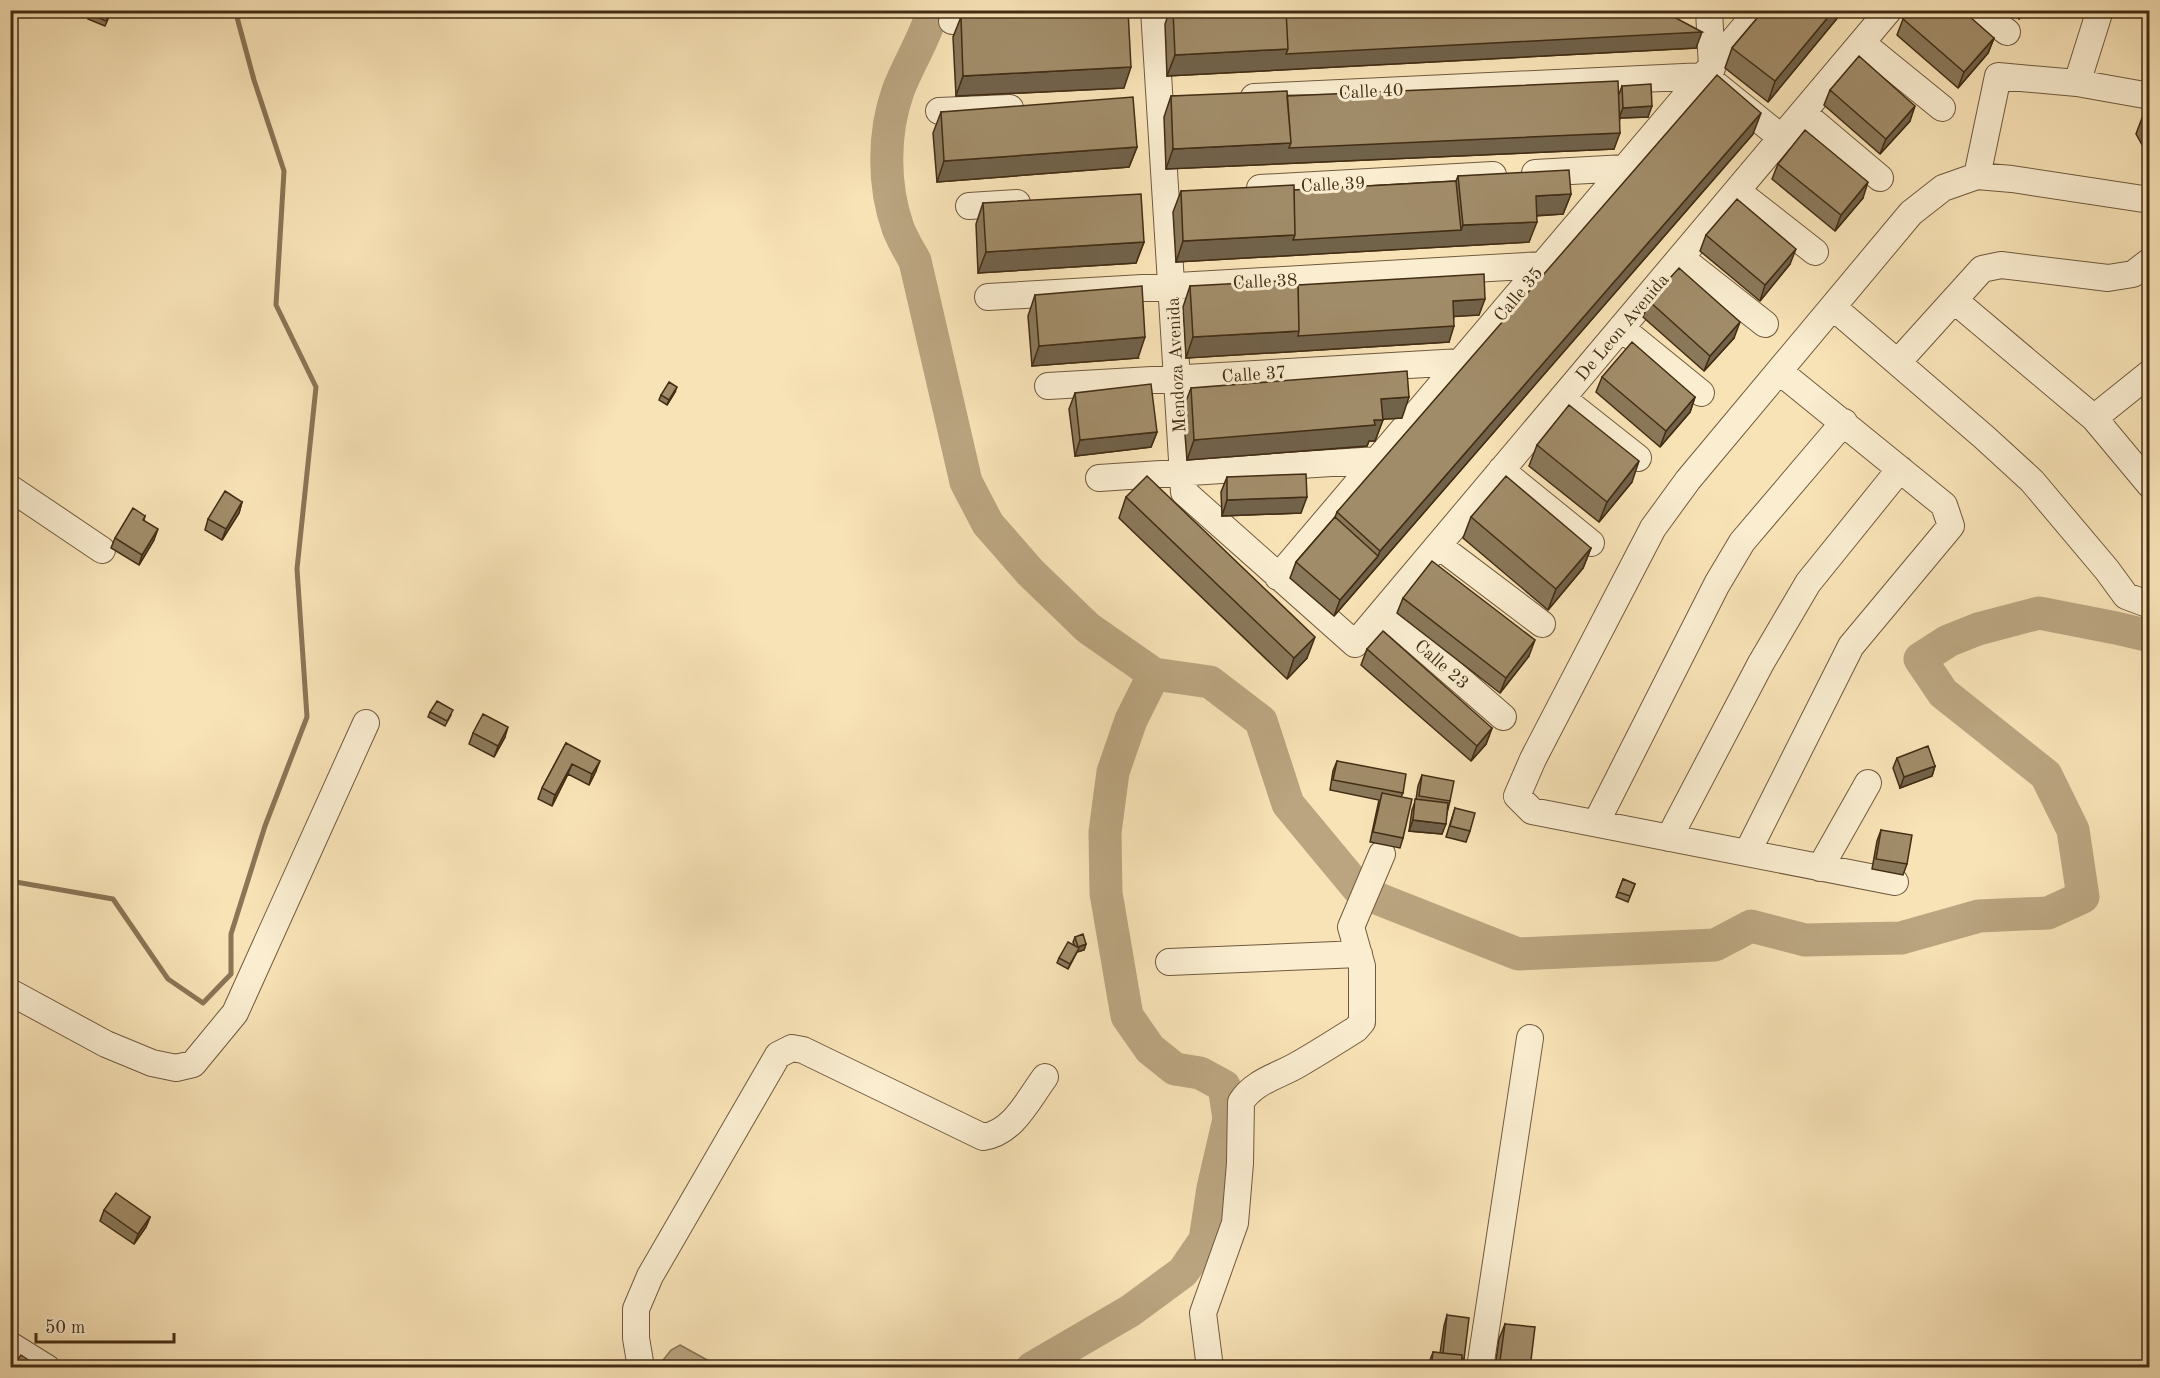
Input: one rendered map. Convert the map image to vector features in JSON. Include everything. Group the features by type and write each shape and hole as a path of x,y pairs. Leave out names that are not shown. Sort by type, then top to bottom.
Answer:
{"street":[{"name":"Mendoza Avenida","path":"1154,10 1184,492 1354,644"},
{"path":"1709,10 1709,72 1782,138"},
{"name":"Calle 35","path":"1278,577 1709,72 1759,10"},
{"name":"De Leon Avenida","path":"1354,644 1889,10"},
{"path":"1978,10 2007,32"},
{"path":"2077,83 2100,10"},
{"path":"952,21 1023,16"},
{"path":"1862,43 1942,108"},
{"name":"Calle 40","path":"1231,98 1709,72"},
{"path":"1977,176 1998,76 2077,83 2150,96"},
{"path":"939,111 1032,107"},
{"path":"1803,113 1880,178"},
{"name":"Calle 39","path":"1236,190 1625,168"},
{"path":"1895,882 1532,811 1517,796 1533,759 1653,528 1688,480 1911,213 1943,188 1977,176 2012,179 2150,200"},
{"path":"1737,191 1815,252"},
{"path":"969,206 1038,201"},
{"path":"1681,258 1765,324"},
{"path":"1898,362 1982,269 2001,265 2108,278 2133,274 2150,261"},
{"name":"Calle 38","path":"988,297 1542,265"},
{"path":"1954,300 2094,418 2150,485"},
{"path":"1833,307 2032,481 2126,596 2148,602"},
{"path":"1622,328 1701,393"},
{"name":"Calle 37","path":"1048,386 1461,362"},
{"path":"1747,853 1851,646 1951,526 1944,506 1779,371"},
{"path":"2094,418 2150,373"},
{"path":"1562,398 1638,458"},
{"path":"1596,823 1717,584 1742,542 1844,422"},
{"path":"1099,478 1378,460"},
{"path":"1669,838 1761,663 1808,583 1900,469"},
{"path":"1501,470 1591,543"},
{"path":"10,488 102,549"},
{"path":"1438,546 1542,624"},
{"name":"Calle 23","path":"1382,612 1503,717"},
{"path":"10,992 106,1044 152,1063 176,1068 193,1064 235,1013 366,723"},
{"path":"1820,868 1868,783"},
{"path":"1210,1368 1203,1313 1235,1223 1240,1163 1241,1102 1258,1084 1297,1065 1356,1029 1362,1022 1362,966 1351,927 1373,875"},
{"path":"1169,962 1359,954"},
{"path":"1480,1368 1530,1038"},
{"path":"641,1368 636,1338 636,1309 650,1276 778,1056 792,1048 803,1050 983,1137 994,1135 1007,1127 1044,1077"},
{"path":"10,1345 47,1368"}],"shaded area":[{"path":"680,1345 720,1367 663,1367 660,1364 671,1350"}],"building":[{"path":"91,10 111,10 106,21 90,14"},
{"path":"1082,10 1128,10 1131,67 963,76 961,17"},
{"path":"1173,10 1286,10 1288,49 1175,55"},
{"path":"1286,10 1661,10 1702,32 1286,54 1288,49"},
{"path":"1764,10 1834,10 1775,81 1732,48"},
{"path":"1910,10 1962,10 1994,38 1964,72 1903,19"},
{"path":"1859,56 1915,106 1886,139 1830,90"},
{"path":"1717,75 1761,113 1380,551 1337,512"},
{"path":"1618,81 1620,133 1289,148 1291,143 1287,96"},
{"path":"1651,84 1652,106 1623,108 1622,86"},
{"path":"1287,91 1291,143 1173,149 1171,96"},
{"path":"1133,97 1137,147 944,161 941,112"},
{"path":"2150,114 2150,132 2142,118"},
{"path":"1805,130 1868,182 1841,215 1778,164"},
{"path":"1569,170 1571,194 1536,196 1537,222 1463,225 1458,176"},
{"path":"1456,181 1461,230 1293,240 1295,235 1294,190"},
{"path":"1294,185 1295,235 1183,241 1181,191"},
{"path":"1141,194 1144,242 986,252 983,203"},
{"path":"1737,199 1796,249 1765,285 1706,235"},
{"path":"1679,268 1740,322 1710,356 1649,301"},
{"path":"1484,274 1485,299 1453,301 1454,326 1298,336 1298,285"},
{"path":"1298,280 1299,331 1193,337 1190,286"},
{"path":"1142,286 1145,337 1039,346 1035,295"},
{"path":"1632,342 1695,397 1666,431 1602,377"},
{"path":"1407,371 1409,397 1381,399 1383,420 1374,420 1375,425 1194,440 1191,388"},
{"path":"669,382 677,387 669,400 661,395"},
{"path":"1151,384 1157,432 1080,440 1075,393"},
{"path":"1569,405 1639,461 1607,502 1537,445"},
{"path":"1306,474 1307,497 1227,500 1227,477"},
{"path":"1147,476 1315,637 1294,658 1126,497"},
{"path":"1506,476 1591,548 1556,589 1471,517"},
{"path":"225,491 242,502 226,529 208,519"},
{"path":"133,508 145,516 143,520 158,529 142,555 115,538"},
{"path":"1335,517 1378,556 1340,600 1296,562"},
{"path":"1432,561 1535,640 1506,678 1403,598"},
{"path":"1383,631 1492,728 1477,746 1367,649"},
{"path":"437,701 453,710 447,721 430,712"},
{"path":"483,714 508,727 498,746 473,733"},
{"path":"566,743 600,761 592,774 572,764 555,795 542,788"},
{"path":"1928,746 1935,766 1904,777 1897,758"},
{"path":"1337,761 1406,774 1403,793 1333,780"},
{"path":"1422,775 1454,781 1450,801 1419,796"},
{"path":"1382,793 1412,799 1403,838 1373,832"},
{"path":"1415,799 1448,803 1446,824 1413,820"},
{"path":"1455,808 1475,813 1470,831 1450,826"},
{"path":"1881,830 1912,835 1907,864 1876,859"},
{"path":"1623,879 1635,884 1630,896 1618,892"},
{"path":"1083,934 1086,944 1078,947 1075,937"},
{"path":"1068,942 1079,948 1070,964 1059,958"},
{"path":"116,1193 150,1217 138,1234 104,1210"},
{"path":"1447,1315 1469,1318 1464,1359 1462,1355 1443,1353"},
{"path":"1505,1324 1535,1327 1530,1368 1499,1368"},
{"path":"1433,1352 1462,1355 1461,1368 1431,1368"},
{"path":"21,1355 40,1368 12,1368"}],"waterway":[{"path":"10,881 113,899 168,979 203,1003 231,974 231,934 265,826 307,717 297,569 316,387 276,305 284,171 254,80 235,10"},
{"path":"933,10 893,107 887,142 887,177 898,228 915,261 966,482 988,524 1030,572 1088,628 1154,674 1210,682 1261,721 1288,804 1361,892 1518,954 1715,945 1751,926 1805,940 1901,938 1979,916 2048,913 2083,897 2073,830 2046,775 1943,693 1920,659 1948,641 1978,629 2039,613 2150,636"},
{"path":"1032,1368 1130,1311 1183,1272 1205,1240 1213,1188 1229,1119 1224,1086 1200,1073 1175,1069 1150,1049 1127,1016 1106,893 1105,832 1113,772 1131,720 1154,674"}]}
